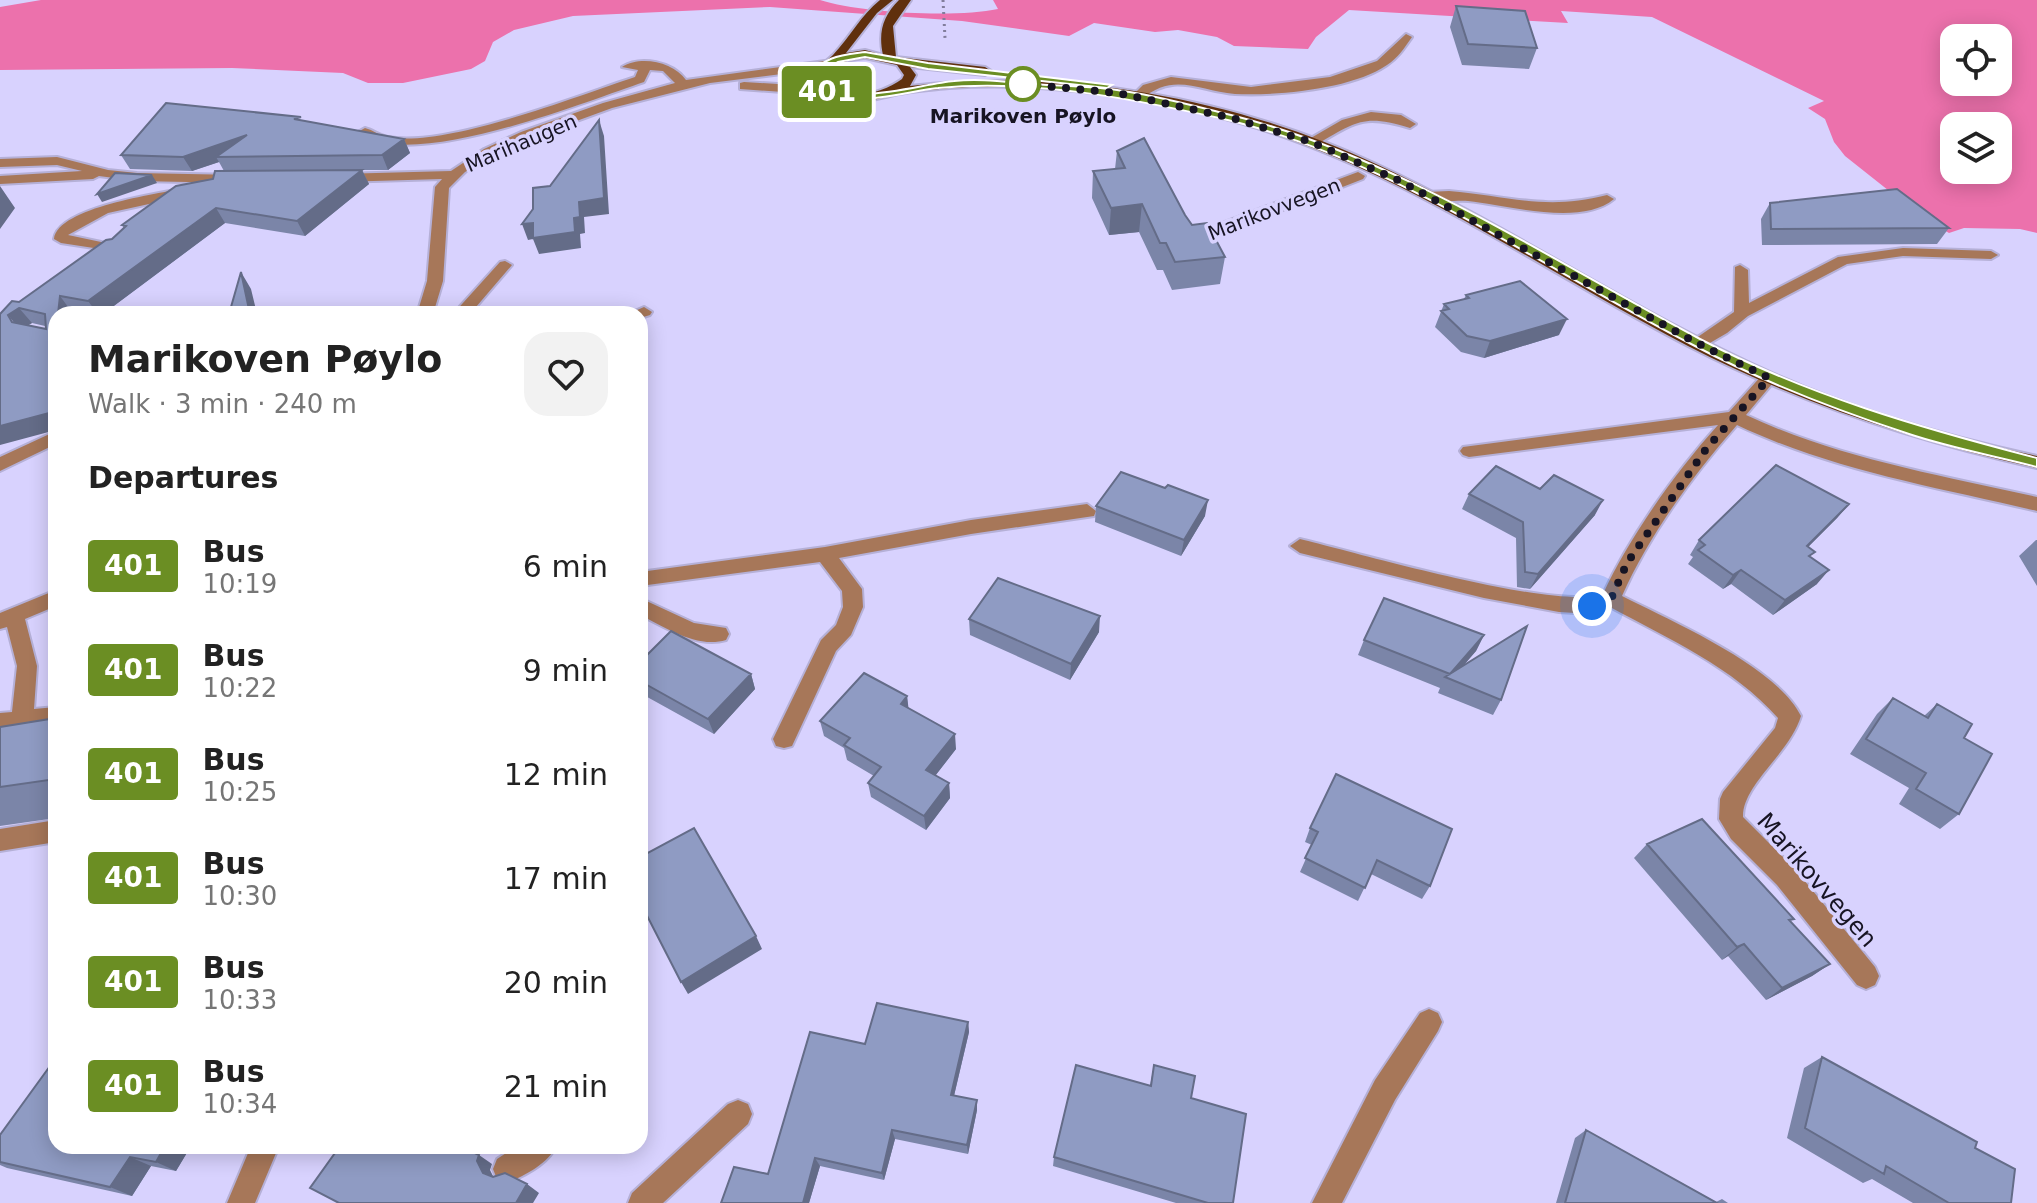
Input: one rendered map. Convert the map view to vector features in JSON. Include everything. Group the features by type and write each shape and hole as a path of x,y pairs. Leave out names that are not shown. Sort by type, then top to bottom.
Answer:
{"main road":[{"path":"825,91 817,85 815,77 847,47 873,11 887,0"},
{"path":"894,91 908,81 910,75 892,55 885,29 893,12 905,0"},
{"name":"Marikovvegen","path":"830,62 865,54 892,55 1107,85 1118,93"},
{"name":"Marikovvegen","path":"825,91 854,99 968,82 1118,93 1232,118 1311,142 1365,164 1697,343 1769,378 1914,431 2037,462"}],"street":[{"path":"1137,97 1145,87 1168,80 1253,91 1345,76 1382,63 1406,37"},
{"name":"Marihaugen","path":"427,306 435,281 442,187 451,175 471,161 569,120 708,80 830,62"},
{"path":"628,67 669,67 676,71 684,87"},
{"name":"Marihaugen","path":"365,132 370,136 396,141 418,142 457,136 640,79 645,67"},
{"name":"Marihaugen","path":"684,87 752,85 825,91"},
{"path":"1311,142 1351,119 1368,115 1398,117 1410,124"},
{"path":"0,163 70,162 108,174"},
{"path":"0,180 108,174 260,180 134,203 79,221 61,234 61,239 69,243 115,249"},
{"path":"322,178 451,175"},
{"name":"Marikovvegen","path":"1191,241 1232,222 1300,201 1358,176"},
{"name":"Marikovvegen","path":"1427,196 1449,194 1530,205 1566,206 1585,206 1607,199"},
{"path":"1697,343 1721,330 1742,313 1843,260 1903,252 1991,255"},
{"path":"468,306 505,265"},
{"path":"1740,270 1742,313"},
{"path":"1300,546 1484,590 1559,604 1592,606 1611,599 1627,563 1706,449 1769,378"},
{"path":"1469,451 1735,417 1782,439 1840,459 2037,504"},
{"path":"0,465 48,441"},
{"path":"648,578 825,554 971,527 1087,511"},
{"path":"784,739 828,646 844,629 853,607 852,589 825,554"},
{"name":"Marikovvegen","path":"1611,599 1725,663 1774,695 1790,716 1785,732 1731,799 1731,819 1739,832 1786,877 1866,976"},
{"path":"48,601 7,618 27,666 11,720 48,717"},
{"path":"648,610 691,631 719,634"},
{"path":"0,840 48,832"},
{"path":"1326,1203 1385,1090 1429,1022"},
{"path":"642,1203 738,1114"},
{"path":"241,1203 262,1154"},
{"path":"507,1169 530,1154"}],"path":[{"path":"942,33 943,0"}],"shaded area":[{"path":"41,0 820,0 883,11 934,14 998,9 993,0 2037,0 2037,233 2020,229 1964,228 1949,233 1922,217 1845,156 1834,142 1825,119 1808,108 1824,101 1652,17 1561,11 1568,23 1349,10 1316,37 1308,49 1234,46 1217,37 1178,30 1155,32 1094,23 1069,36 962,21 770,7 573,16 514,30 493,42 485,61 471,69 403,83 368,83 343,73 232,68 0,70 0,7"}],"building":[{"path":"1456,6 1525,11 1537,48 1468,44"},
{"path":"166,103 301,117 294,119 404,139 382,155 216,157 247,135 183,157 121,155"},
{"path":"599,120 604,198 579,202 580,217 574,218 575,232 533,238 533,223 522,224 533,209 533,188 550,186"},
{"path":"1144,138 1185,215 1192,225 1207,223 1225,257 1175,262 1166,243 1160,243 1142,204 1111,208 1093,171 1125,168 1117,151"},
{"path":"362,170 297,221 216,208 88,301 60,296 59,306 48,306 48,413 0,426 0,314 12,301 19,302 106,240 112,239 126,226 122,225 176,186 213,179 215,171","holes":["19,308 45,314 46,329 12,322 8,315"]},
{"path":"115,173 152,175 97,194"},
{"path":"1897,189 1949,228 1771,229 1770,203"},
{"path":"241,272 248,306 231,306"},
{"path":"1520,281 1567,319 1490,341 1467,336 1441,311 1449,309 1444,304 1469,298 1466,295"},
{"path":"1776,465 1849,504 1807,546 1815,552 1809,556 1829,570 1785,600 1741,570 1733,575 1698,550 1705,545 1699,540"},
{"path":"1496,466 1540,489 1554,475 1603,500 1538,574 1525,572 1523,522 1469,494"},
{"path":"1121,472 1208,500 1184,540 1096,506"},
{"path":"998,578 1100,616 1071,664 969,619"},
{"path":"1384,598 1484,635 1450,674 1364,640"},
{"path":"1527,626 1501,700 1445,677"},
{"path":"671,631 751,674 708,719 648,685 648,654"},
{"path":"864,673 907,696 901,704 955,734 926,770 949,783 924,816 868,783 881,767 844,745 850,738 820,721"},
{"path":"1893,698 1928,718 1937,704 1972,724 1964,738 1992,754 1959,814 1916,789 1926,773 1866,739"},
{"path":"48,719 48,780 0,787 0,727"},
{"path":"1336,774 1452,829 1430,886 1377,860 1365,888 1305,858 1318,832 1310,828"},
{"path":"1702,819 1794,919 1789,920 1830,964 1782,988 1744,944 1737,947 1647,844"},
{"path":"694,828 756,936 681,982 648,918 648,853"},
{"path":"877,1003 968,1022 951,1095 977,1100 967,1145 892,1130 882,1173 815,1158 803,1203 721,1203 734,1167 768,1174 810,1032 865,1044"},
{"path":"1822,1057 1977,1142 1975,1148 2015,1169 2011,1203 1949,1203 1886,1166 1884,1174 1805,1128"},
{"path":"1076,1065 1151,1086 1154,1065 1195,1076 1191,1098 1246,1114 1233,1203 1208,1203 1054,1157"},
{"path":"48,1069 48,1154 160,1154 156,1162 130,1157 110,1187 0,1162 0,1135"},
{"path":"1586,1130 1717,1203 1565,1203"},
{"path":"334,1154 477,1154 483,1173 493,1177 505,1173 527,1184 516,1203 339,1203 310,1188"}],"bus line":[{"name":"401","path":"1107,85 928,66 865,54 835,60 819,69 815,77 817,85 825,91 854,99 923,86 968,82 1118,93 1232,118 1311,142 1400,181 1697,343 1769,378 1914,431 2037,462"}],"place":[{"name":"Marikoven Pøylo","path":"1023,84"}],"route":[{"path":"1023,84 1118,93 1232,118 1311,142 1400,181 1697,343 1769,378 1706,449 1627,563 1611,599 1592,606"}]}
